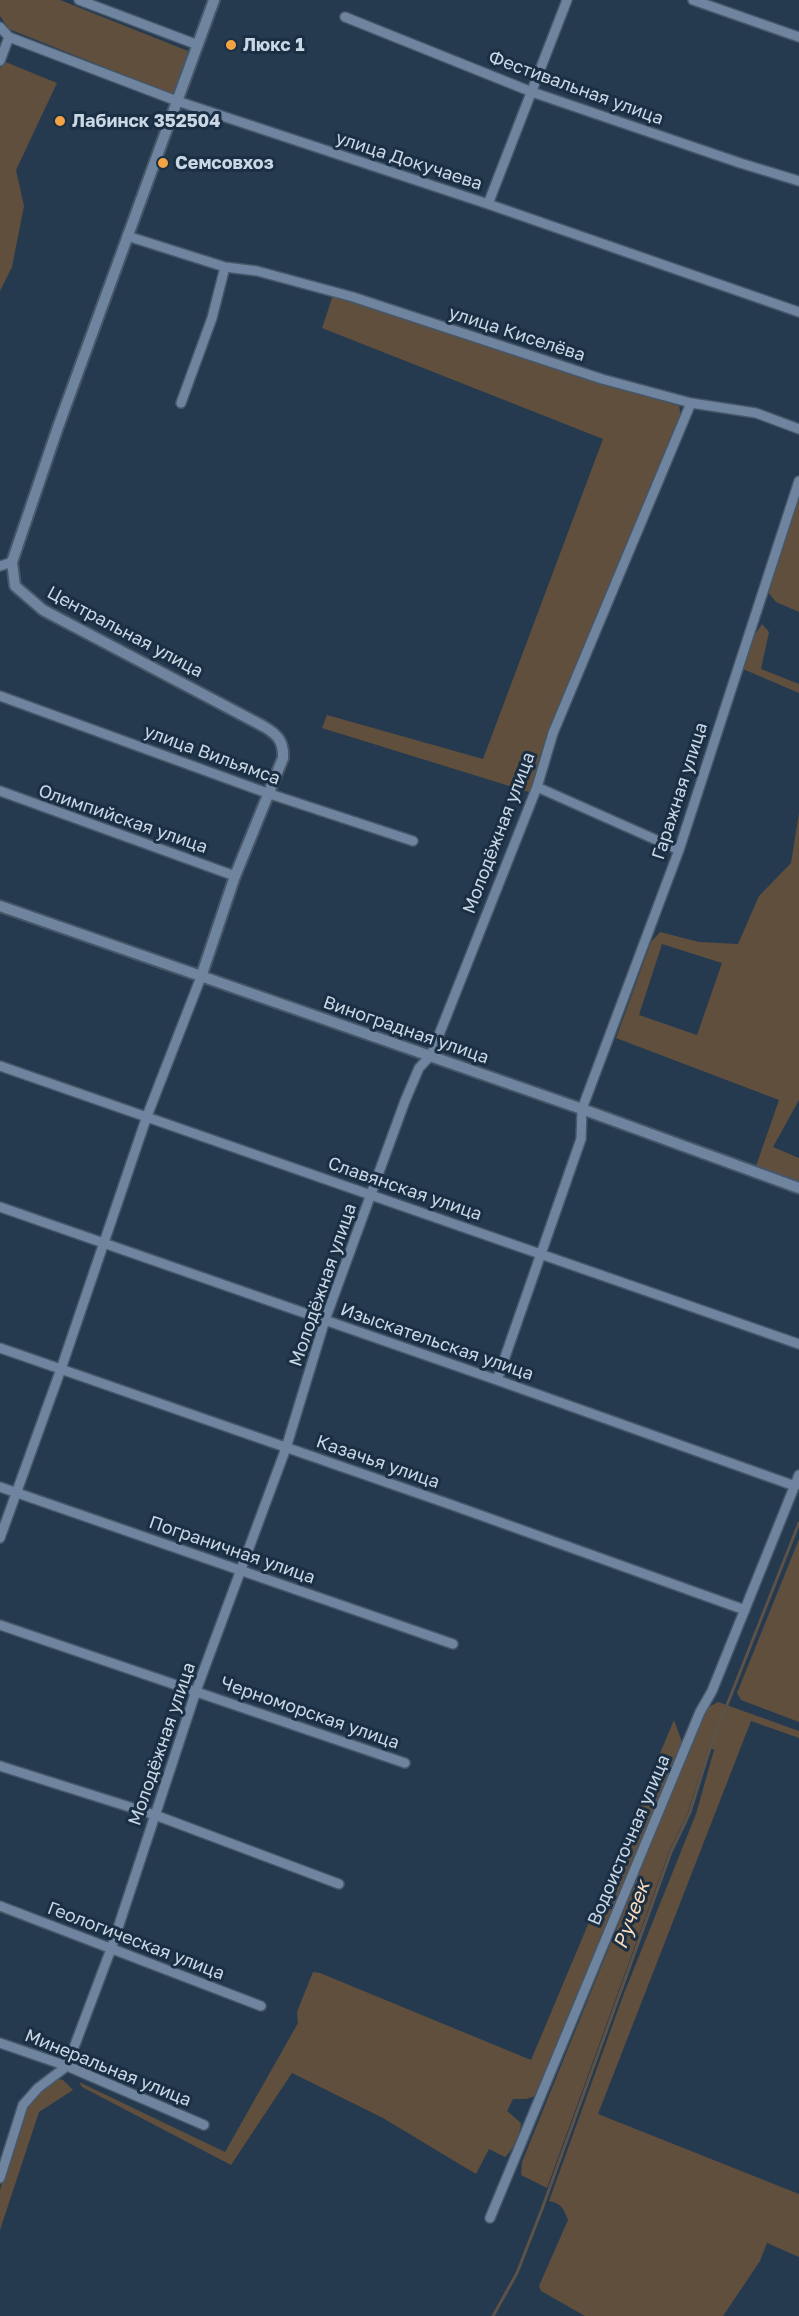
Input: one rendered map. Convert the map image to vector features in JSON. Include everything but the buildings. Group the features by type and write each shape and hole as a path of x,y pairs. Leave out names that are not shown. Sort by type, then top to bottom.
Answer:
{"street":[{"path":"79,0 198,45"},
{"path":"0,566 12,562 127,236 214,0"},
{"path":"488,204 567,0"},
{"path":"693,0 799,37"},
{"name":"Фестивальная улица","path":"345,17 532,92 740,164 799,181"},
{"path":"0,27 9,37 0,61"},
{"name":"улица Докучаева","path":"9,37 177,101 488,204 799,312"},
{"name":"улица Киселёва","path":"127,236 225,267 257,271 342,294 602,379 691,402 756,413 799,429"},
{"path":"181,403 212,318 225,267"},
{"name":"Молодёжная улица","path":"67,2066 111,1949 196,1691 242,1572 286,1448 325,1320 405,1101 419,1068 431,1056 537,787 553,733 691,402"},
{"name":"Гаражная улица","path":"497,1380 539,1253 581,1139 582,1109 679,850 799,481"},
{"name":"Центральная улица","path":"12,562 15,586 43,610 273,731 280,740 283,758 235,876 201,977"},
{"name":"улица Вильямса","path":"0,696 267,793 413,841"},
{"path":"537,787 679,850"},
{"name":"Олимпийская улица","path":"0,791 235,876"},
{"name":"Виноградная улица","path":"0,906 582,1109 799,1188"},
{"path":"0,1538 61,1369 147,1116 201,977"},
{"name":"Славянская улица","path":"0,1066 799,1344"},
{"name":"Изыскательская улица","path":"0,1207 795,1486"},
{"name":"Казачья улица","path":"0,1348 744,1610"},
{"name":"Водоисточная улица","path":"490,2218 696,1722 712,1691 799,1475"},
{"name":"Пограничная улица","path":"0,1487 453,1644"},
{"name":"Черноморская улица","path":"0,1625 405,1763"},
{"path":"0,1766 155,1815 339,1884"},
{"name":"Геологическая улица","path":"0,1906 261,2006"},
{"name":"Минеральная улица","path":"0,2043 67,2066 204,2125"},
{"path":"0,2178 23,2105 38,2088 67,2066"}],"shaded area":[{"path":"0,0 60,0 188,51 174,95 9,29 0,16"},
{"path":"3,61 57,83 16,170 24,206 12,267 0,291 0,69"},
{"path":"333,295 607,385 679,406 681,416 538,762 532,793 322,728 327,715 483,759 603,439 322,328"},
{"path":"799,495 799,612 776,602 768,592"},
{"path":"762,624 769,632 761,669 799,684 799,693 743,669 752,639"},
{"path":"799,813 799,1100 773,1147 799,1158 799,1181 756,1166 779,1100 616,1038 651,942 660,932 699,942 738,944 759,896 791,863","holes":["662,944 722,963 697,1035 639,1015"]},
{"path":"799,1539 799,1722 741,1700 737,1693"},
{"path":"718,1702 799,1731 799,1738 751,1721 598,2114 799,2194 799,2257 767,2243 760,2261 723,2316 585,2316 541,2291 539,2286 568,2220 562,2207 549,2201 623,1996 696,1814 714,1750 709,1747 688,1812 669,1852 547,2188 521,2175 522,2162 698,1728 707,1708"},
{"path":"674,1720 682,1742 535,2096 513,2099 507,2111 521,2123 516,2141 505,2157 489,2149 476,2174 383,2118 292,2073 231,2165 82,2087 79,2082 225,2152 298,2023 297,2012 313,1972 531,2060"},
{"path":"54,2078 63,2080 73,2090 39,2112 0,2230 0,2190 19,2126 27,2107"}],"waterway":[{"name":"Ручеек","path":"493,2316 517,2273 542,2209 671,1852 690,1812 710,1748 799,1523"}],"place":[{"name":"Люкс 1","path":"231,45"},
{"name":"Лабинск 352504","path":"60,121"},
{"name":"Семсовхоз","path":"163,163"}]}
